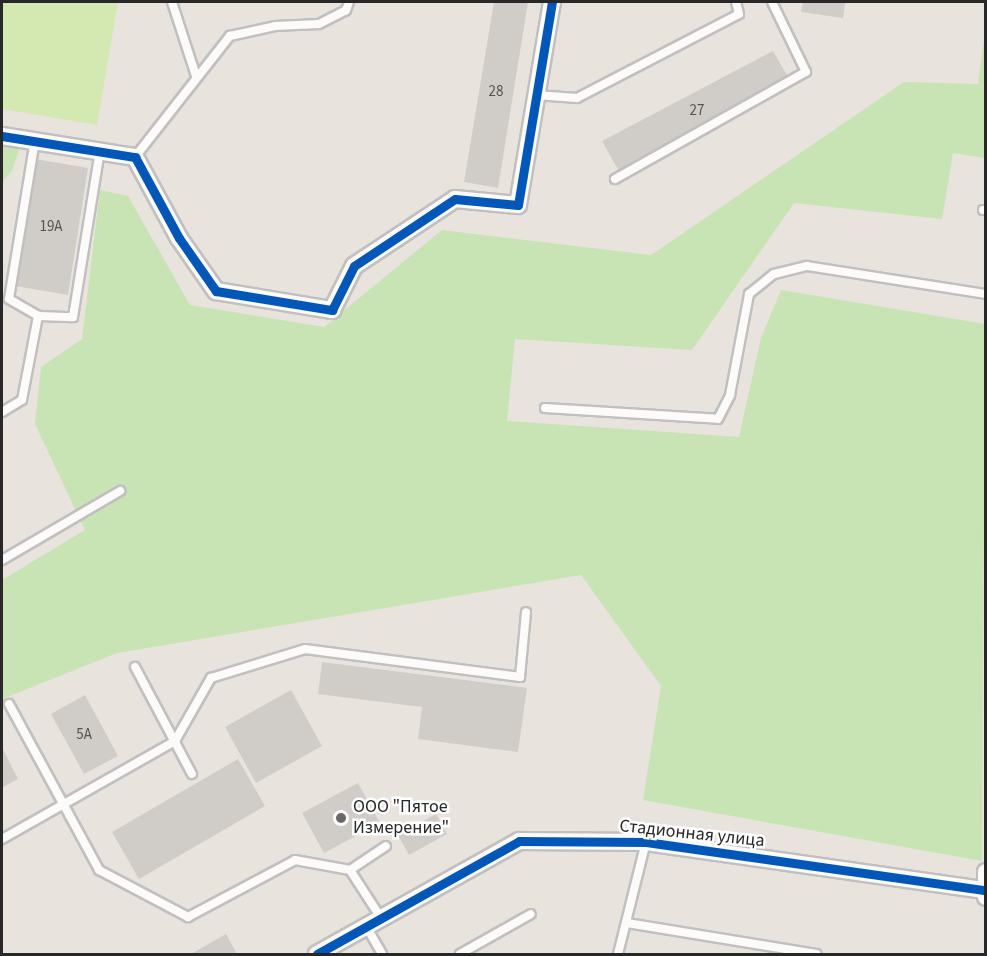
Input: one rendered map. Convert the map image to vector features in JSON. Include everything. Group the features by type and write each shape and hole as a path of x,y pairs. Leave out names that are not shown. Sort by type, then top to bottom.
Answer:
{"street":[{"path":"2,136 135,157 179,238 216,291 332,309 354,266 455,199 519,205 552,2"},
{"name":"Стадионная улица","path":"317,954 519,841 646,842 985,892"},
{"path":"985,892 986,872"}],"lane":[{"path":"172,2 196,76"},
{"path":"135,157 196,76 230,36 274,26 319,24 346,10 349,2"},
{"path":"537,95 577,98 739,14 736,2"},
{"path":"615,179 806,72 772,2"},
{"path":"35,140 9,298 38,316 73,317 100,151"},
{"path":"545,408 718,418 730,395 749,294 774,274 785,271 807,266 986,294"},
{"path":"2,412 22,400 38,316"},
{"path":"2,560 120,491"},
{"path":"2,838 175,741 211,678 305,649 520,677 526,612"},
{"path":"135,667 192,774"},
{"path":"9,704 99,870 188,917 295,860 350,870 386,846"},
{"path":"618,954 646,842"},
{"path":"350,870 374,922 382,954"},
{"path":"460,954 531,914"},
{"path":"627,923 816,954"}],"green space":[{"path":"2,2 118,2 97,125 2,109"},
{"path":"985,33 985,158 953,153 942,219 794,203 692,350 515,339 507,421 739,437 761,338 781,290 985,324 982,861 643,800 661,686 581,575 117,653 2,699 2,580 85,530 35,424 41,367 82,339 100,190 128,196 190,305 324,327 442,230 651,255 904,82 978,84"},
{"path":"2,145 20,147 12,171 2,182"}],"building":[{"path":"494,2 528,2 498,188 464,182"},
{"path":"803,2 845,2 843,18 801,12"},
{"path":"773,51 791,82 620,173 602,141"},
{"path":"35,159 88,168 68,295 15,286"},
{"path":"322,662 527,688 518,752 418,739 422,707 318,694"},
{"path":"291,690 322,746 256,783 225,727"},
{"path":"85,695 118,756 84,774 51,714"},
{"path":"2,747 18,779 3,787 2,785"},
{"path":"238,759 265,806 139,879 112,832"},
{"name":"ООО \"Пятое Измерение\"","path":"358,783 380,823 324,853 302,813"},
{"path":"436,814 447,834 409,855 398,835"},
{"path":"226,934 237,954 191,954"}],"cycle path":[{"path":"2,136 135,157 179,238 216,291 332,310 354,266 455,199 518,205 552,2"},
{"path":"317,954 519,841 646,842 983,890"}],"place":[{"name":"ООО \"Пятое Измерение\"","path":"341,818"}]}
